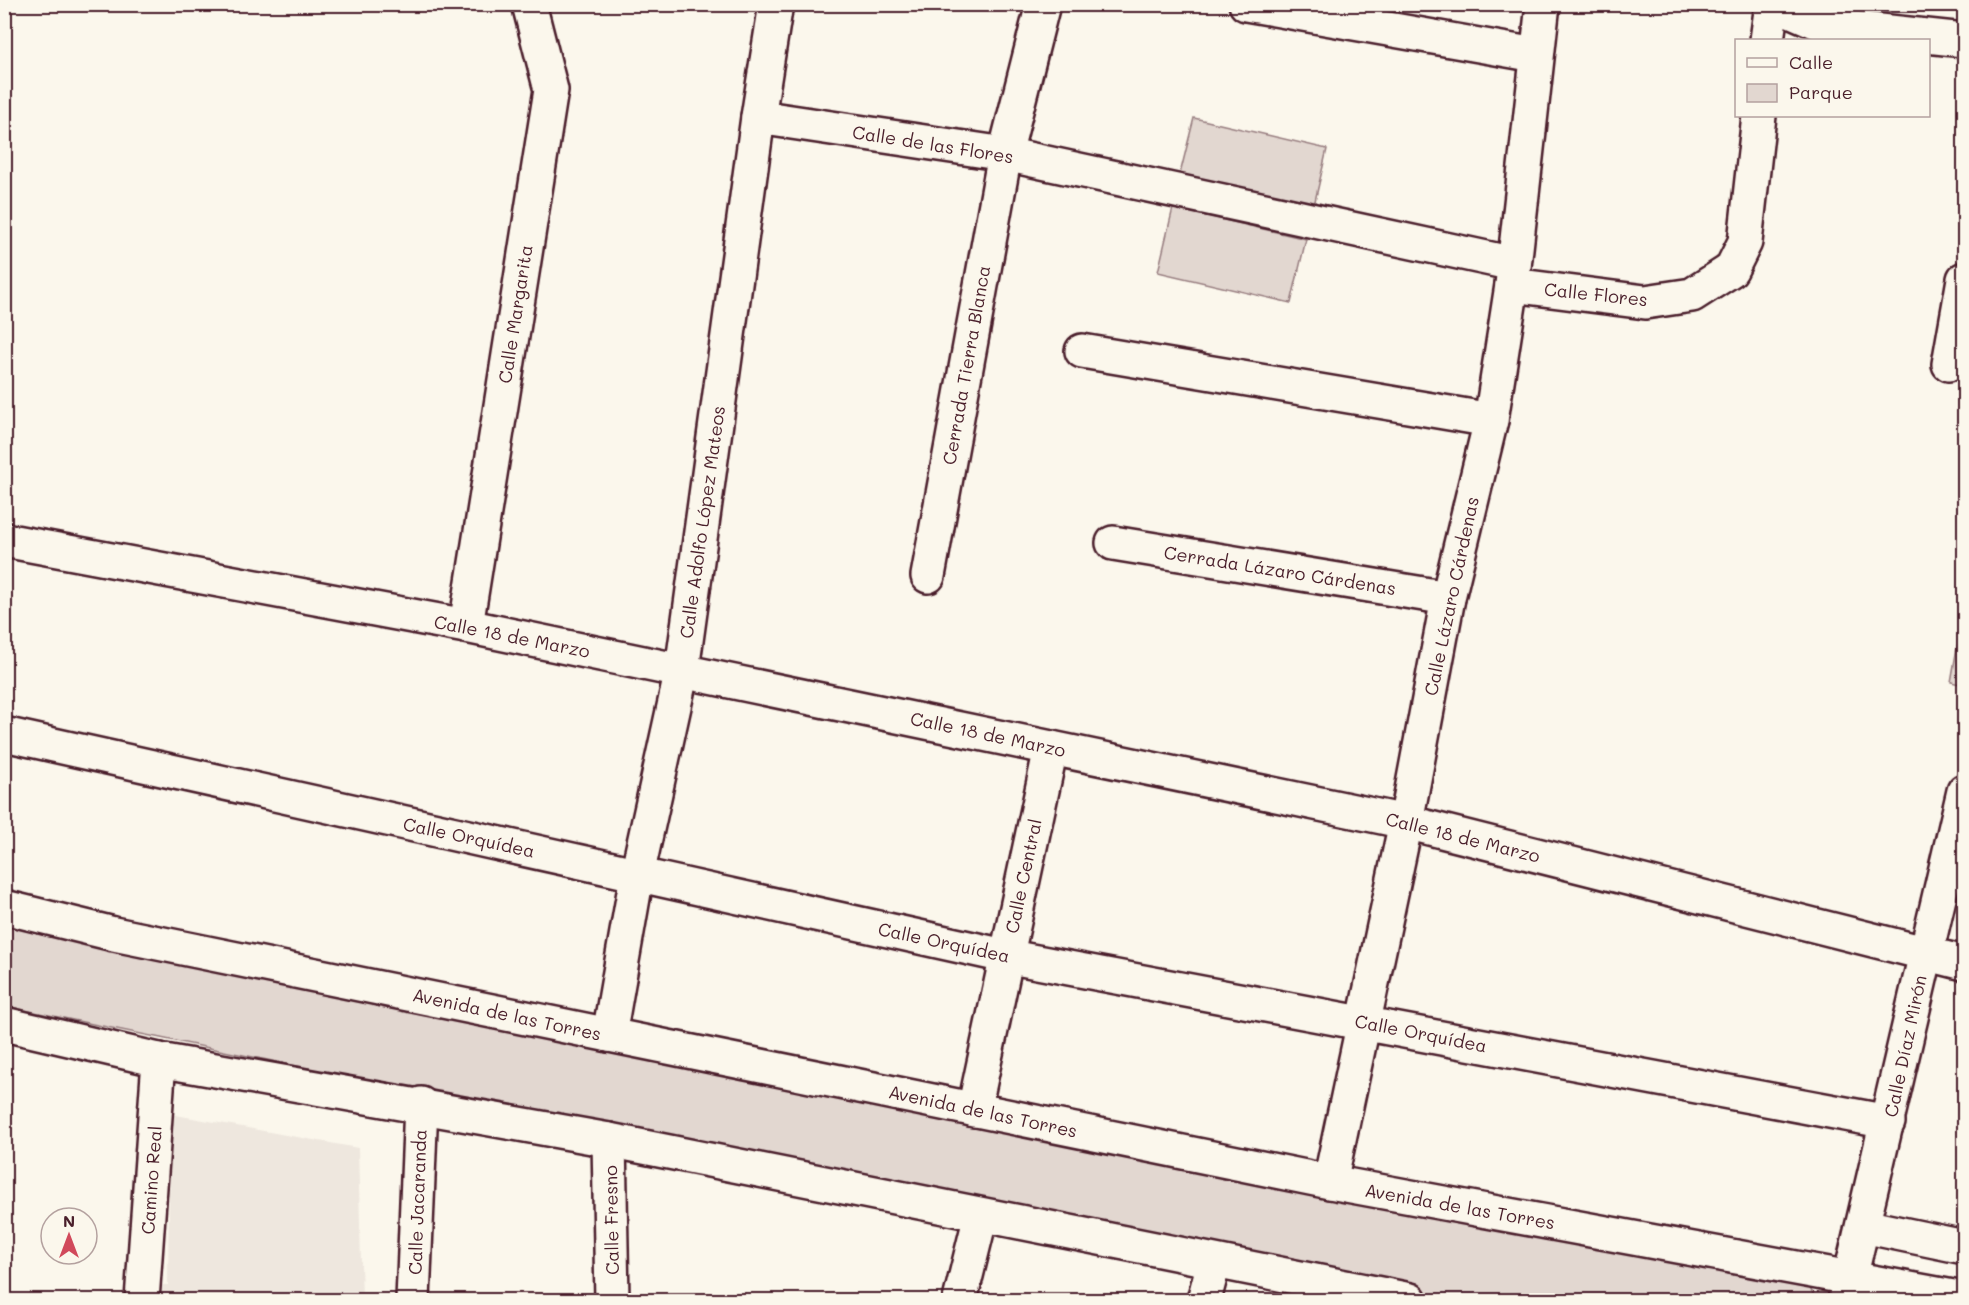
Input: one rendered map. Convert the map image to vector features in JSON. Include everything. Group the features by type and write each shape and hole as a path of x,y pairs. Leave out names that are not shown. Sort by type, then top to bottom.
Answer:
{"street":[{"name":"Calle Margarita","path":"466,626 551,90 529,4"},
{"name":"Calle Adolfo López Mateos","path":"609,1035 638,875 682,670 758,117 776,4"},
{"name":"Cerrada Tierra Blanca","path":"928,576 1005,154 1043,4"},
{"path":"1246,4 1536,55"},
{"name":"Calle Lázaro Cárdenas","path":"1330,1182 1406,822 1448,598 1491,420 1513,274 1543,4"},
{"path":"1767,39 1772,4"},
{"path":"1776,4 1824,25 1965,40"},
{"name":"Calle de las Flores","path":"758,117 1005,154 1366,231 1513,274"},
{"name":"Calle Flores","path":"1513,274 1645,302 1692,295 1731,270 1745,242 1759,117"},
{"path":"1949,364 1965,279"},
{"path":"1082,351 1491,420"},
{"name":"Calle 18 de Marzo","path":"4,540 466,626 1406,822 1925,955 1965,963"},
{"name":"Cerrada Lázaro Cárdenas","path":"1113,543 1448,598"},
{"name":"Calle Orquídea","path":"4,734 1005,956 1888,1122"},
{"name":"Calle Central","path":"974,1110 1051,747"},
{"name":"Calle Díaz Mirón","path":"1848,1288 1964,791"},
{"name":"Avenida de las Torres","path":"4,907 114,934 1848,1288 1965,1299"},
{"path":"4,1024 159,1060 421,1104 609,1140 1395,1299"},
{"name":"Camino Real","path":"142,1300 159,1060"},
{"name":"Calle Jacaranda","path":"413,1300 421,1104"},
{"name":"Calle Fresno","path":"609,1140 612,1300"},
{"path":"960,1300 981,1215"},
{"path":"1863,1226 1965,1247"},
{"path":"1204,1300 1214,1262"}],"shaded area":[{"path":"170,1114 358,1148 362,1300 154,1300 154,1285 168,1285"}],"green space":[{"path":"1194,118 1327,149 1312,214 1178,182"},
{"path":"1173,208 1306,239 1291,303 1158,272"},
{"path":"1964,608 1964,685 1951,682"},
{"path":"4,919 1809,1287 1817,1300 1434,1300 5,1006"}]}
